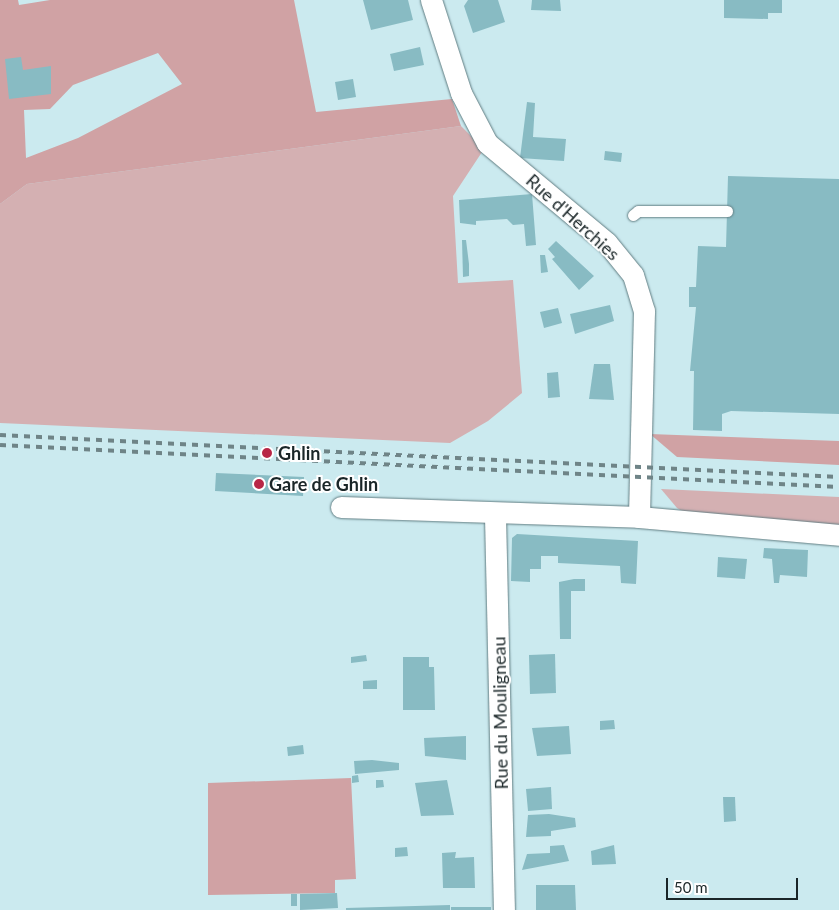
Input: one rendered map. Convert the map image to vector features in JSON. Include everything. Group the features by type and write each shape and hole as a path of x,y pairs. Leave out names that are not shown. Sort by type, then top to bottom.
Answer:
{"street":[{"name":"Rue d'Herchies","path":"431,0 461,93 487,143 607,243 633,275 644,311 639,517"},
{"path":"341,507 495,516 639,517 839,535"},
{"name":"Rue du Mouligneau","path":"495,516 504,910"}],"lane":[{"path":"633,215 638,211 727,211"}],"shaded area":[{"path":"0,0 18,0 19,5 50,0 294,0 316,112 452,99 461,126 27,184 0,204","holes":["158,53 182,84 78,138 26,158 24,110 50,109 73,85"]},
{"path":"461,126 484,149 453,196 458,283 513,280 522,393 488,421 450,443 0,423 0,204 27,184"},
{"path":"650,434 839,441 839,465 677,457"},
{"path":"661,489 839,497 839,535 702,523 677,508"},
{"path":"351,778 356,879 335,880 335,893 208,895 208,783"}],"building":[{"path":"363,0 408,0 413,20 371,30"},
{"path":"468,0 498,0 505,22 473,33 464,6"},
{"path":"532,0 560,0 561,11 531,10"},
{"path":"724,0 782,0 782,13 768,13 768,19 724,18"},
{"path":"420,47 424,65 394,71 390,54"},
{"path":"21,57 23,70 51,66 51,94 9,99 5,59"},
{"path":"353,79 356,97 338,100 335,82"},
{"path":"527,102 535,103 533,137 566,139 564,161 520,158"},
{"path":"605,151 622,153 621,162 604,160"},
{"path":"728,176 839,179 839,414 731,411 722,414 722,431 693,430 694,371 690,371 696,307 689,307 689,287 696,287 698,246 726,247"},
{"path":"532,194 536,245 526,246 524,224 513,225 507,219 476,221 476,225 460,223 459,200"},
{"path":"462,240 466,240 469,264 469,276 463,277"},
{"path":"556,241 594,276 579,290 552,259 555,257 548,249"},
{"path":"540,255 545,255 548,272 541,273"},
{"path":"610,305 614,321 575,334 570,314"},
{"path":"558,308 562,323 544,328 540,312"},
{"path":"594,364 610,364 614,400 589,399"},
{"path":"558,372 560,397 548,398 547,373"},
{"name":"Gare de Ghlin","path":"216,473 304,477 303,496 215,491"},
{"path":"517,534 638,541 636,584 621,583 620,566 558,563 558,556 541,556 541,569 530,569 530,582 511,581 512,538"},
{"path":"764,548 808,550 807,577 780,575 779,583 774,583 772,559 763,558"},
{"path":"718,557 747,559 745,579 717,577"},
{"path":"585,579 585,591 571,591 571,639 560,639 559,582"},
{"path":"555,654 556,693 530,694 529,655"},
{"path":"366,655 367,661 351,663 351,657"},
{"path":"403,657 429,657 429,667 434,667 435,710 403,710"},
{"path":"377,680 377,689 363,689 363,681"},
{"path":"614,720 615,729 600,730 600,721"},
{"path":"569,726 571,754 537,756 532,728"},
{"path":"466,736 466,760 425,756 424,738"},
{"path":"303,745 304,754 288,756 287,747"},
{"path":"372,760 399,763 399,770 355,774 354,761"},
{"path":"358,775 359,782 352,783 352,776"},
{"path":"376,780 383,780 384,787 376,788"},
{"path":"447,780 454,815 421,816 415,783"},
{"path":"551,787 552,809 528,811 526,789"},
{"path":"723,797 735,797 736,821 724,822"},
{"path":"549,814 575,818 576,827 551,831 551,836 526,837 528,815"},
{"path":"564,845 569,861 522,870 527,854 550,853 550,846"},
{"path":"614,845 616,864 592,865 591,851"},
{"path":"407,847 408,856 395,857 395,848"},
{"path":"456,852 455,858 474,857 475,888 443,888 442,853"},
{"path":"536,885 575,885 576,910 536,910"},
{"path":"337,893 338,908 300,910 300,894"},
{"path":"291,894 297,894 297,906 291,906"},
{"path":"450,905 450,910 346,910 346,908"},
{"path":"451,907 491,907 491,910 451,910"}],"railway":[{"path":"0,435 839,477"},
{"path":"0,445 839,487"}],"place":[{"name":"Ghlin","path":"267,453"},
{"name":"Gare de Ghlin","path":"259,484"}]}
